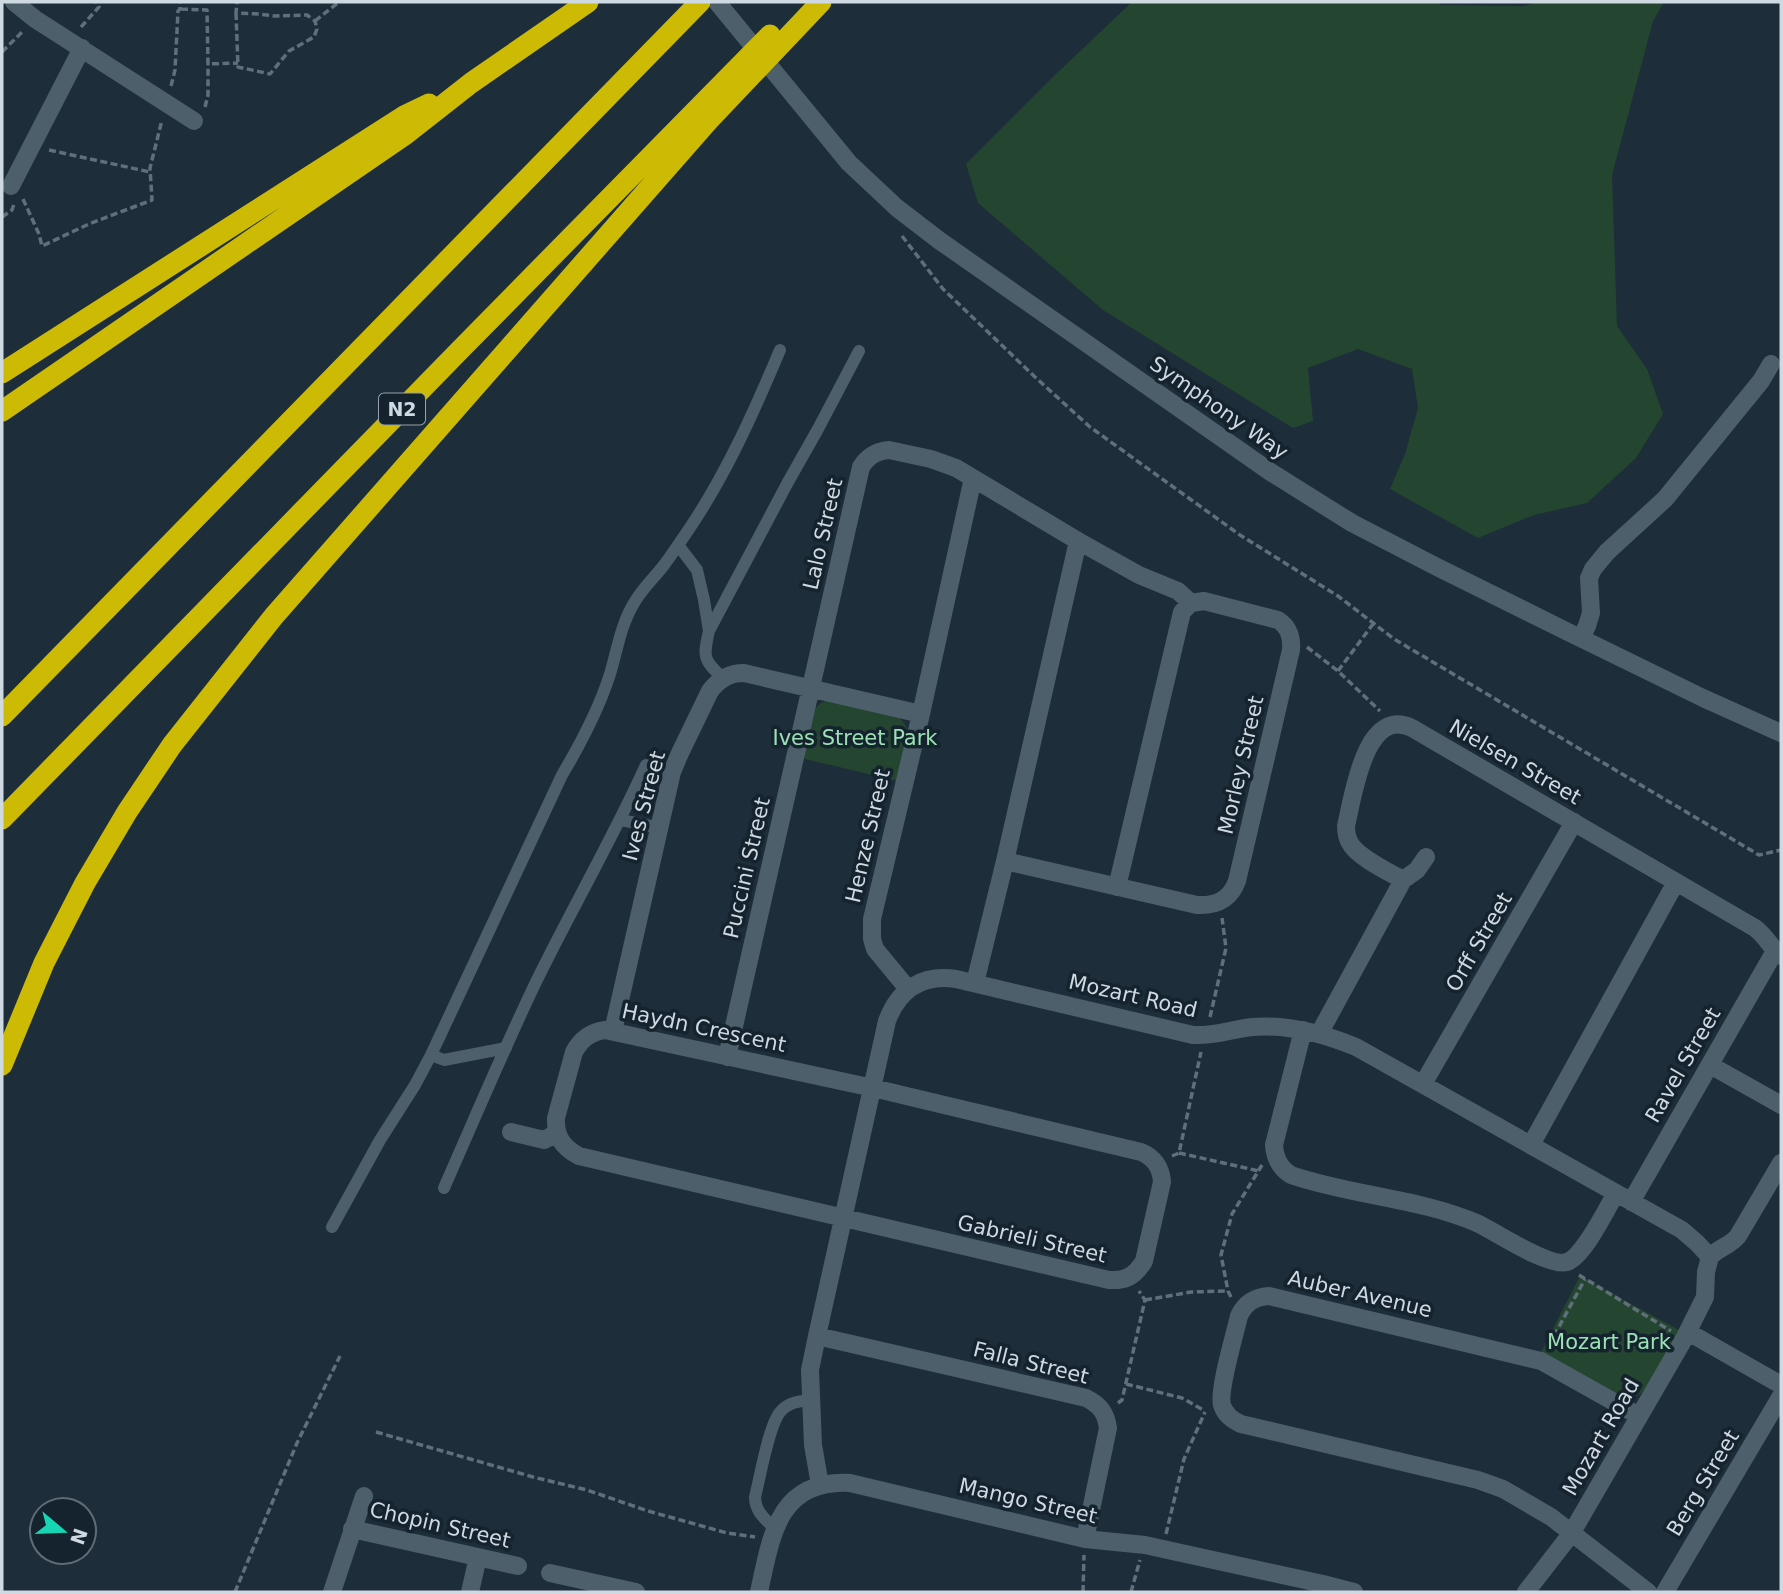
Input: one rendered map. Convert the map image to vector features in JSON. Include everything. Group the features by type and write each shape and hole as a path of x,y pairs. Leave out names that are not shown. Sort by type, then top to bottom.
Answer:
{"highway":[{"path":"2,411 406,134 471,83 588,2"},
{"path":"2,716 700,2"},
{"name":"N2","path":"2,819 804,2"},
{"path":"2,1065 44,962 85,883 127,812 172,745 292,596 708,121 821,2"},
{"path":"2,373 404,116 471,83"}],"street":[{"path":"14,2 35,19 194,121"},
{"name":"Symphony Way","path":"717,2 849,163 897,208 940,241 1272,473 1364,530 1437,568 1703,698 1781,733"},
{"path":"14,189 77,44"},
{"path":"1581,638 1591,613 1589,578 1593,569 1607,552 1674,489 1762,381 1771,365"},
{"name":"Lalo Street","path":"811,688 861,467 876,452 889,450 931,459 956,468 1139,575 1178,591 1191,603"},
{"name":"Henze Street","path":"908,989 875,949 872,919 973,478"},
{"path":"975,983 1078,541"},
{"path":"1117,887 1180,619 1186,607 1197,601 1210,602 1272,618 1283,623 1289,633"},
{"name":"Morley Street","path":"1005,861 1203,906 1220,902 1229,896 1234,889 1291,650 1289,633"},
{"path":"723,678 744,673 921,714"},
{"name":"Ives Street","path":"613,1031 672,772 710,691 723,678"},
{"name":"Puccini Street","path":"727,1057 811,688"},
{"path":"1394,724 1373,738 1363,760 1346,834 1358,853 1403,880"},
{"name":"Nielsen Street","path":"1394,724 1412,728 1676,882"},
{"name":"Orff Street","path":"1423,1084 1573,822"},
{"path":"1426,857 1417,870 1403,880 1311,1032 1274,1145 1276,1159 1291,1175 1450,1213 1482,1226 1537,1255 1563,1264"},
{"path":"1531,1145 1676,882"},
{"name":"Ravel Street","path":"1563,1264 1584,1248 1624,1197 1710,1065 1778,953 1755,928 1676,882"},
{"name":"Mozart Road","path":"908,989 925,980 946,977 1193,1035 1215,1035 1241,1028 1266,1026 1311,1032 1356,1047 1682,1230 1697,1243 1710,1257 1704,1297 1686,1335 1571,1534 1526,1592"},
{"path":"820,1486 813,1445 810,1370 891,1012 895,1003 908,989"},
{"name":"Haydn Crescent","path":"557,1133 556,1118 573,1052 589,1035 597,1031 613,1031 873,1088"},
{"path":"1710,1065 1781,1105"},
{"name":"Gabrieli Street","path":"843,1219 1109,1280 1119,1280 1129,1278 1138,1271 1144,1261 1163,1182 1157,1164 1147,1154 873,1088"},
{"path":"510,1132 544,1140 557,1133 565,1147 579,1156 843,1219"},
{"path":"1710,1257 1730,1245 1738,1236 1781,1163"},
{"name":"Auber Avenue","path":"1239,1316 1242,1309 1254,1299 1269,1296 1541,1361 1639,1416"},
{"path":"1239,1316 1221,1395 1224,1411 1235,1421 1491,1484 1551,1517 1648,1592"},
{"path":"1686,1335 1781,1385"},
{"name":"Falla Street","path":"817,1336 1086,1398 1100,1407 1105,1414 1108,1429 1085,1539"},
{"name":"Berg Street","path":"1665,1592 1781,1396"},
{"name":"Mango Street","path":"758,1592 772,1534 785,1510 801,1495 830,1483 850,1483 1085,1539 1145,1545 1321,1588 1354,1592"},
{"name":"Chopin Street","path":"332,1592 363,1496"},
{"name":"Chopin Street","path":"352,1529 518,1566"},
{"path":"470,1592 478,1557"},
{"path":"550,1573 614,1590 636,1592"}],"lane":[{"path":"332,1227 430,1055 562,775 596,710 610,676 632,605 678,545 718,481 743,437 780,349"},
{"path":"723,678 709,666 704,652 709,631 859,351"},
{"path":"678,545 697,570 709,631"},
{"path":"444,1188 536,983 621,820 646,765"},
{"path":"621,820 660,828"},
{"path":"430,1055 444,1060 506,1048"},
{"path":"772,1534 755,1506 755,1497 774,1422 781,1410 793,1402 811,1400"}],"path":[{"path":"77,44 76,32 98,4 104,2"},
{"path":"14,189 24,201 42,246 89,224 152,200 150,172 175,70 180,2"},
{"path":"236,13 307,15 315,21 317,29 314,37 289,51 270,74 238,67 236,13 237,2"},
{"path":"315,21 339,2"},
{"path":"180,9 206,10 208,95 204,108 194,121"},
{"path":"2,52 35,19"},
{"path":"208,64 238,63"},
{"path":"33,143 47,149 150,172"},
{"path":"2,217 12,210 14,189"},
{"path":"903,237 943,289 1090,427 1240,535 1338,596 1394,639 1759,855 1781,850"},
{"path":"1338,671 1373,624"},
{"path":"1289,633 1338,671 1394,724"},
{"path":"1239,1316 1228,1291 1221,1255 1233,1214 1274,1145"},
{"path":"1179,1153 1259,1171"},
{"path":"1563,1264 1686,1335"},
{"path":"1105,1414 1122,1400 1145,1300 1129,1278"},
{"path":"1541,1361 1585,1279"},
{"path":"1145,1300 1191,1292 1228,1291"},
{"path":"235,1592 297,1443 340,1356"},
{"path":"1126,1384 1182,1398 1205,1411 1184,1459 1163,1549"},
{"path":"376,1432 587,1490 727,1534 772,1534"},
{"path":"1083,1592 1085,1539"},
{"path":"1131,1592 1145,1545"}],"green space":[{"path":"1132,2 1438,2 1441,5 1524,6 1539,2 1664,2 1653,21 1612,175 1617,326 1647,369 1663,414 1636,458 1587,503 1534,515 1478,538 1390,489 1405,454 1418,408 1412,369 1358,349 1308,368 1313,421 1293,428 1103,310 978,203 966,164"},
{"name":"Ives Street Park","path":"828,700 900,718 908,732 898,781 801,758 813,711"},
{"name":"Mozart Park","path":"1580,1276 1679,1330 1645,1390 1636,1397 1624,1399 1540,1354"}]}
